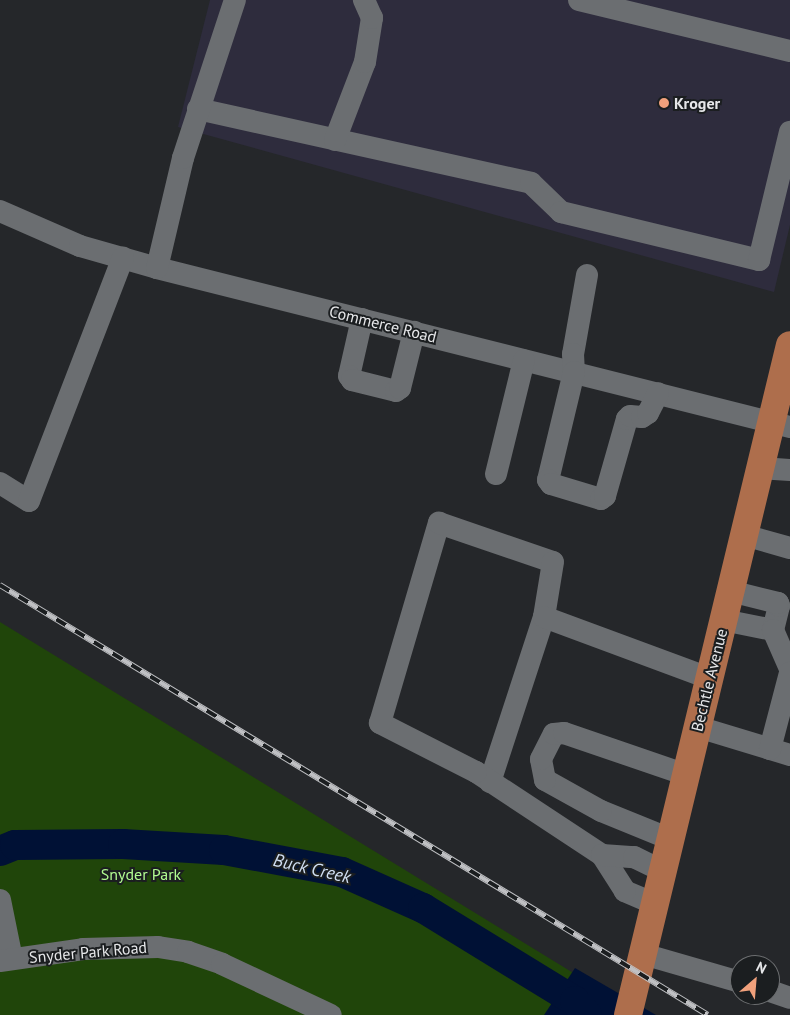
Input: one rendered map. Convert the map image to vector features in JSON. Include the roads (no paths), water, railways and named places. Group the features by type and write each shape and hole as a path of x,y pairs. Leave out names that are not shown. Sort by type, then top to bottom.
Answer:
{"main road":[{"name":"Bechtle Avenue","path":"630,1005 663,871 684,774 698,726 760,468 781,424 790,344"}],"street":[{"path":"157,268 168,216 198,109 235,0"},
{"path":"335,140 365,62 372,18 364,0"},
{"path":"579,0 790,51"},
{"path":"198,109 531,183 561,212 759,260 790,132"},
{"name":"Commerce Road","path":"0,211 80,246 157,268 781,424"},
{"path":"0,483 29,501 123,258"},
{"path":"587,275 573,354 574,372 548,480 551,484 601,499 605,496 626,419 630,416 642,417 648,413 658,393"},
{"path":"362,319 349,376 352,380 378,387 396,391 400,388 414,332"},
{"path":"496,474 524,360"},
{"path":"760,468 790,470"},
{"path":"490,782 544,617 553,562 438,522 380,723 490,782 602,855 625,891 655,904"},
{"path":"744,534 790,548"},
{"path":"698,726 780,752 790,671 773,630 778,603 730,591"},
{"path":"544,617 709,678"},
{"path":"723,620 773,630"},
{"path":"670,839 601,811 545,780 541,759 554,734 564,733 684,774"},
{"path":"602,855 634,857 663,871"},
{"name":"Snyder Park Road","path":"0,900 5,922 6,960 126,946 188,952 280,989 331,1015"},
{"path":"643,954 730,979"}],"water":[{"path":"575,968 656,1015 544,1015"}],"waterway":[{"name":"Buck Creek","path":"0,851 15,845 123,844 224,850 342,872 423,908 575,1001 587,1015"}],"railway":[{"path":"0,585 708,1015"}],"place":[{"name":"Kroger","path":"664,103"}],"park label":[{"name":"Snyder Park","path":"141,874"}]}
